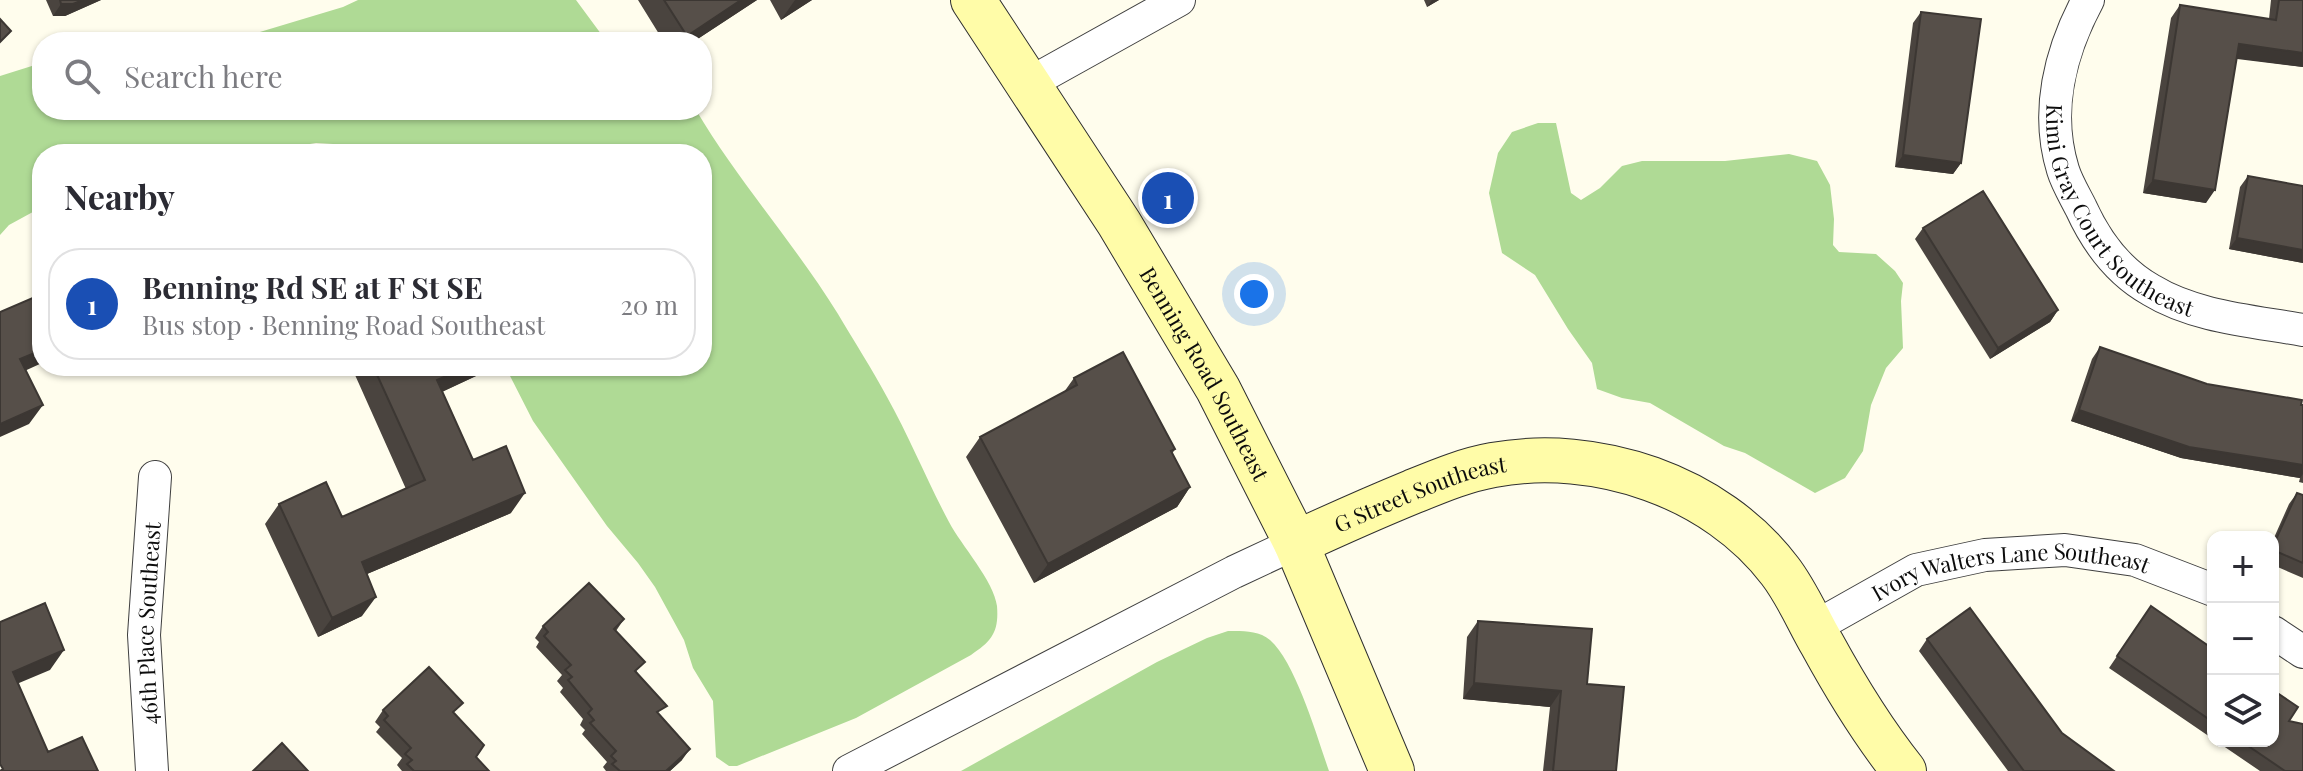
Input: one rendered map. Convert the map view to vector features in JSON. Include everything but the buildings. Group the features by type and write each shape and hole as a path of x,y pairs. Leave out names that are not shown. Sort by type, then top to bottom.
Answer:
{"main road":[{"name":"Benning Road Southeast","path":"973,0 1162,292 1218,389 1296,543 1392,771"},
{"name":"G Street Southeast","path":"1296,543 1350,517 1480,468 1547,460 1605,467 1639,475 1705,505 1749,537 1782,574 1856,702 1904,771"}],"street":[{"path":"1028,84 1179,0"},
{"name":"Kimi Gray Court Southeast","path":"2088,0 2074,26 2060,69 2054,120 2063,170 2087,222 2114,261 2149,290 2179,304 2303,330"},
{"name":"46th Place Southeast","path":"152,771 144,635 155,477"},
{"name":"G Street Southeast","path":"849,771 1173,603 1296,543"},
{"name":"Ivory Walters Lane Southeast","path":"1813,628 1916,570 1985,555 2065,550 2135,560 2207,588"},
{"path":"2279,636 2303,652"}],"green space":[{"path":"358,0 576,0 600,32 260,32"},
{"path":"32,66 32,120 703,120 821,288 881,387 949,522 995,596 997,623 993,635 971,655 856,718 737,766 729,766 716,757 713,701 693,668 684,640 655,587 607,526 533,421 510,376 712,376 712,144 32,144 32,212 9,225 0,235 0,76"},
{"path":"1538,123 1556,123 1571,193 1581,200 1600,188 1622,166 1642,161 1725,161 1789,154 1817,161 1830,185 1833,245 1839,252 1876,254 1903,283 1903,348 1886,368 1871,405 1863,451 1845,478 1815,493 1650,403 1597,389 1592,363 1535,275 1502,253 1489,193 1498,153 1512,132"},
{"path":"1228,631 1260,634 1280,651 1305,701 1329,771 961,771 1157,662"}],"place":[{"name":"Benning Rd SE at F St SE","path":"1168,198"}]}
